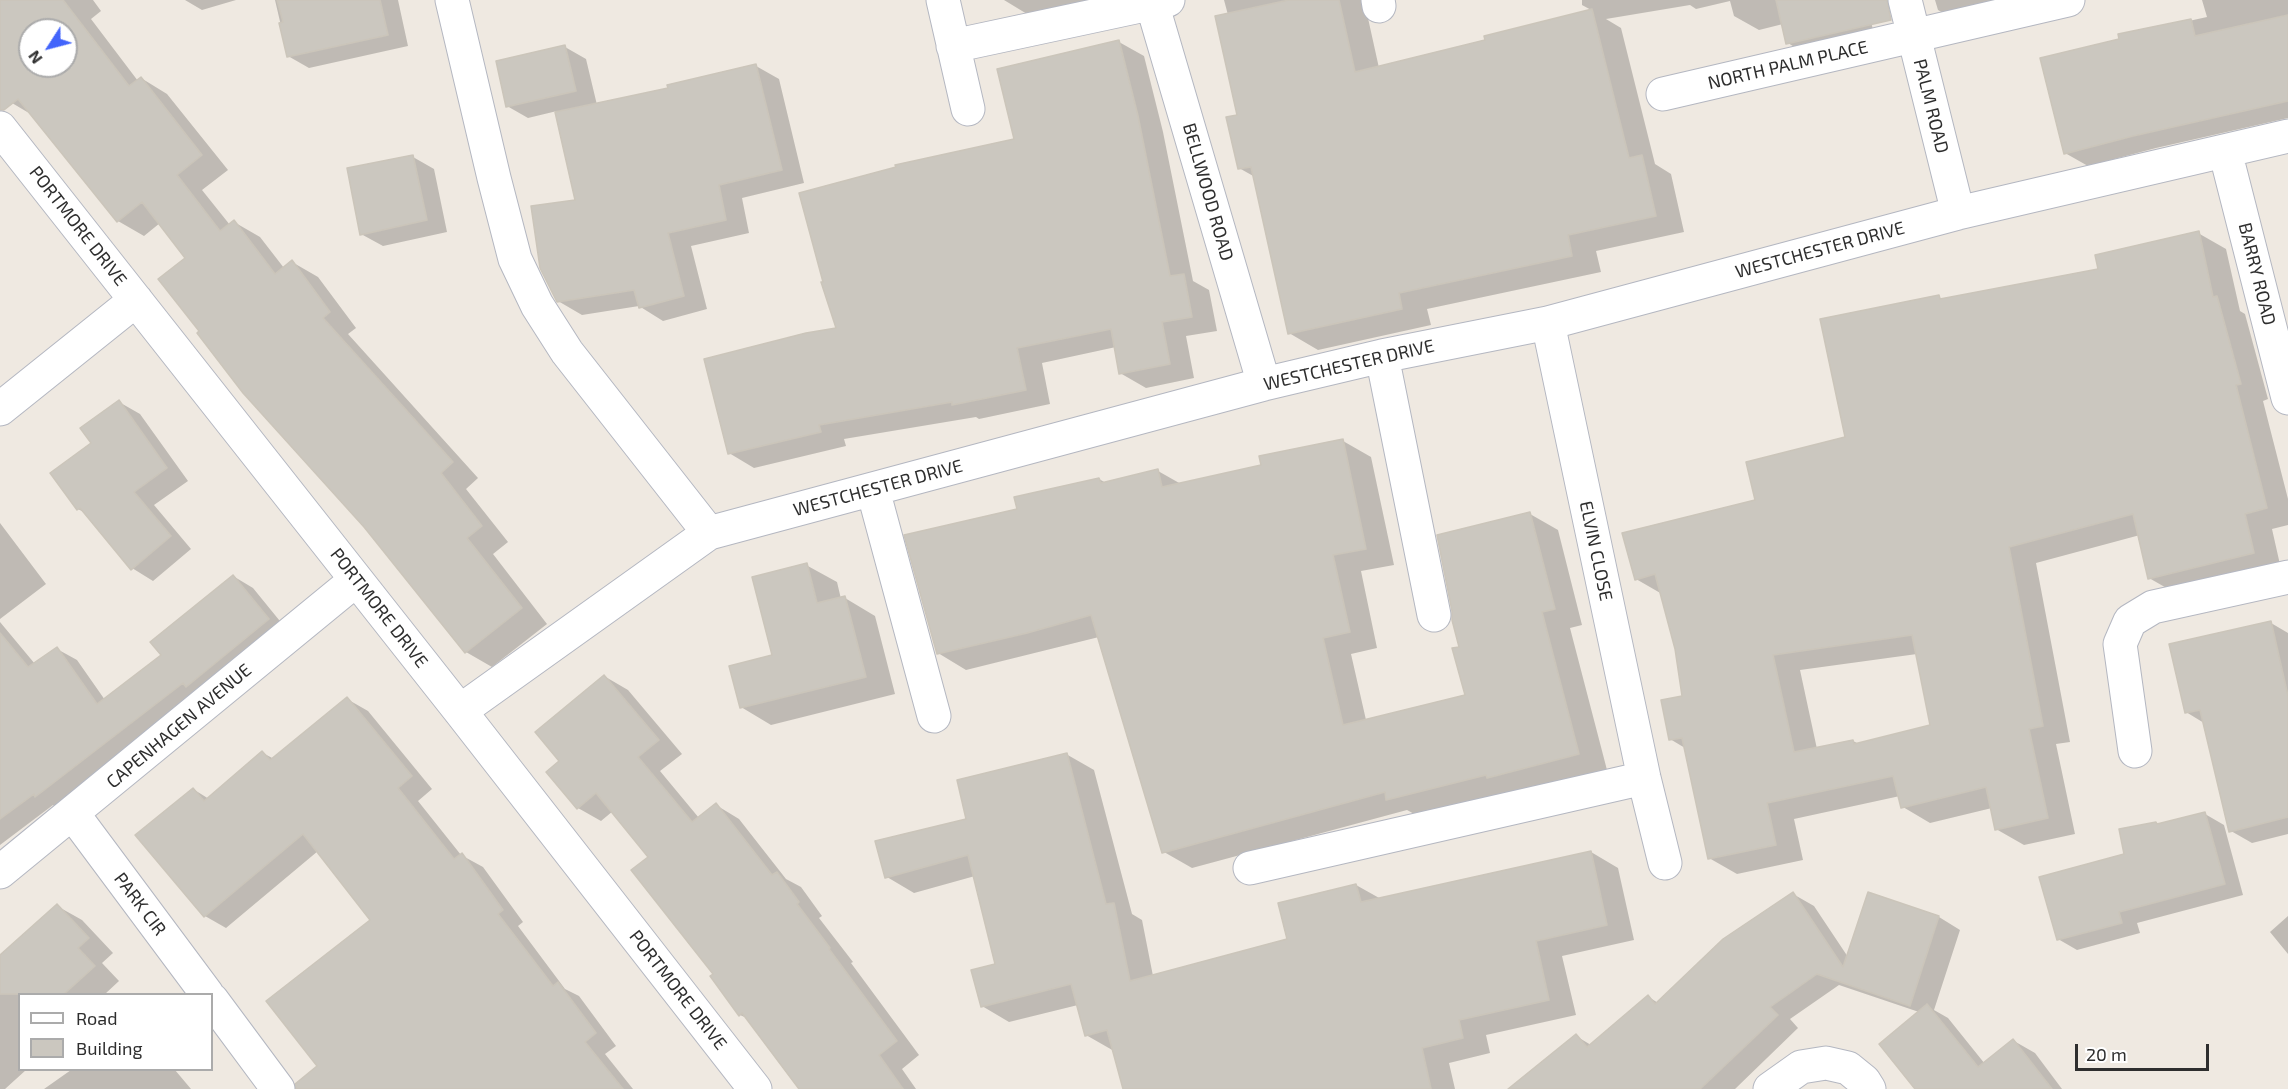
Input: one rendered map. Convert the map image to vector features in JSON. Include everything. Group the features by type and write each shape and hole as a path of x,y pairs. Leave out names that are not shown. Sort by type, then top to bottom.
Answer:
{"street":[{"path":"452,0 515,259 537,305 567,352 709,534"},
{"path":"943,0 969,109"},
{"name":"PALM ROAD","path":"1905,0 1958,213"},
{"name":"NORTH PALM PLACE","path":"1663,94 2068,0"},
{"path":"953,46 1157,1"},
{"name":"BELLWOOD ROAD","path":"1157,1 1264,384"},
{"name":"PORTMORE DRIVE","path":"0,128 755,1089"},
{"name":"WESTCHESTER DRIVE","path":"460,711 709,534 1264,384 1382,356 1548,323 1958,213 2288,136"},
{"name":"BARRY ROAD","path":"2225,151 2288,398"},
{"path":"0,409 136,300"},
{"name":"ELVIN CLOSE","path":"1548,323 1644,778 1665,863"},
{"path":"1382,356 1434,615"},
{"path":"873,490 934,716"},
{"path":"2135,751 2120,644 2130,621 2153,607 2288,577"},
{"name":"CAPENHAGEN AVENUE","path":"0,872 356,580"},
{"path":"1250,868 1644,778"},
{"name":"PARK CIR","path":"73,814 206,993"},
{"path":"213,1001 278,1089"},
{"path":"1770,1089 1801,1067 1826,1063 1848,1068 1864,1081 1869,1089"}],"building":[{"path":"0,0 63,0 77,18 18,18 18,78 78,78 78,20 129,86 141,77 202,155 177,175 220,231 234,220 275,274 292,260 330,312 323,318 453,462 441,473 482,526 467,538 522,608 465,653 364,527 243,393 158,279 185,258 142,202 117,222 18,99 4,110 0,110"},
{"path":"277,0 380,0 388,35 287,57 279,23 283,22"},
{"path":"1289,0 1339,0 1355,72 1485,40 1484,36 1592,9 1629,158 1642,155 1656,216 1568,235 1572,256 1399,293 1402,309 1288,334 1251,167 1238,169 1226,117 1237,115 1215,16"},
{"path":"1776,0 1887,0 1891,20 1786,44"},
{"path":"2288,15 2288,101 2064,154 2040,58 2119,39 2118,34 2191,19 2195,36"},
{"path":"1119,40 1138,116 1170,276 1184,274 1192,317 1162,322 1170,364 1119,374 1111,329 1017,348 1026,390 952,405 952,402 819,425 821,432 728,454 704,359 806,333 836,328 821,282 823,282 799,193 896,167 895,165 1014,139 997,69"},
{"path":"565,45 576,91 506,107 496,61"},
{"path":"756,64 782,170 719,185 726,220 668,233 684,296 639,308 634,290 557,302 540,268 531,206 575,200 555,112 668,88 667,85"},
{"path":"413,155 427,220 360,235 347,168"},
{"path":"2199,231 2213,297 2217,296 2241,384 2236,385 2267,508 2245,514 2254,553 2148,579 2133,514 2009,547 2043,726 2029,729 2048,818 1995,830 1986,787 1901,808 1893,776 1767,803 1776,845 1708,859 1682,738 1669,740 1661,700 1682,696 1675,649 1655,574 1635,580 1622,533 1755,500 1746,462 1845,437 1820,319 1939,295 1940,299 2098,269 2095,255","holes":["1912,635 1930,725 1854,744 1853,740 1794,752 1773,655"]},
{"path":"119,400 167,468 134,492 171,536 131,570 80,508 77,510 50,473 91,443 80,428"},
{"path":"1343,439 1366,549 1333,555 1350,632 1323,638 1343,725 1465,695 1452,648 1459,647 1437,535 1530,512 1555,609 1542,612 1579,754 1487,778 1486,775 1386,800 1385,792 1162,853 1091,615 937,654 904,535 1017,509 1014,497 1099,478 1101,483 1158,469 1162,487 1261,465 1259,456"},
{"path":"807,563 817,603 845,596 866,677 740,708 729,666 772,655 752,577"},
{"path":"233,575 269,619 186,687 183,683 35,797 34,794 0,819 0,633 28,667 57,647 97,704 161,655 150,642"},
{"path":"2271,621 2288,696 2288,817 2229,832 2200,710 2185,713 2169,644"},
{"path":"604,675 659,740 638,757 692,822 716,803 772,875 777,872 799,902 797,904 897,1041 879,1055 903,1089 799,1089 742,1013 739,1016 710,976 713,974 631,870 648,857 596,793 577,809 546,772 559,761 535,732"},
{"path":"347,697 412,776 398,788 454,859 462,853 503,910 498,914 553,986 558,982 596,1033 585,1042 623,1089 296,1089 295,1084 317,1066 266,1001 370,920 303,834 204,917 135,835 193,788 204,801 262,751 270,760"},
{"path":"1067,753 1106,904 1114,903 1130,981 1287,939 1278,903 1356,884 1361,902 1591,851 1607,925 1536,941 1549,1000 1459,1020 1463,1038 1422,1048 1431,1089 1123,1089 1107,1030 1085,1036 1071,984 981,1007 971,970 995,964 968,855 885,878 875,841 966,819 957,780"},
{"path":"2205,812 2225,884 2119,912 2122,923 2057,940 2039,877 2124,854 2119,829 2156,822 2157,824"},
{"path":"1793,892 1843,967 1868,892 1939,916 1910,1006 1817,974 1770,1007 1778,1015 1700,1089 1508,1089 1576,1034 1587,1047 1648,995 1655,1004 1723,939"},
{"path":"57,904 89,938 78,948 95,966 65,993 0,994 0,955"},
{"path":"1927,1004 1978,1067 2013,1039 2052,1089 1915,1089 1879,1044"}]}
